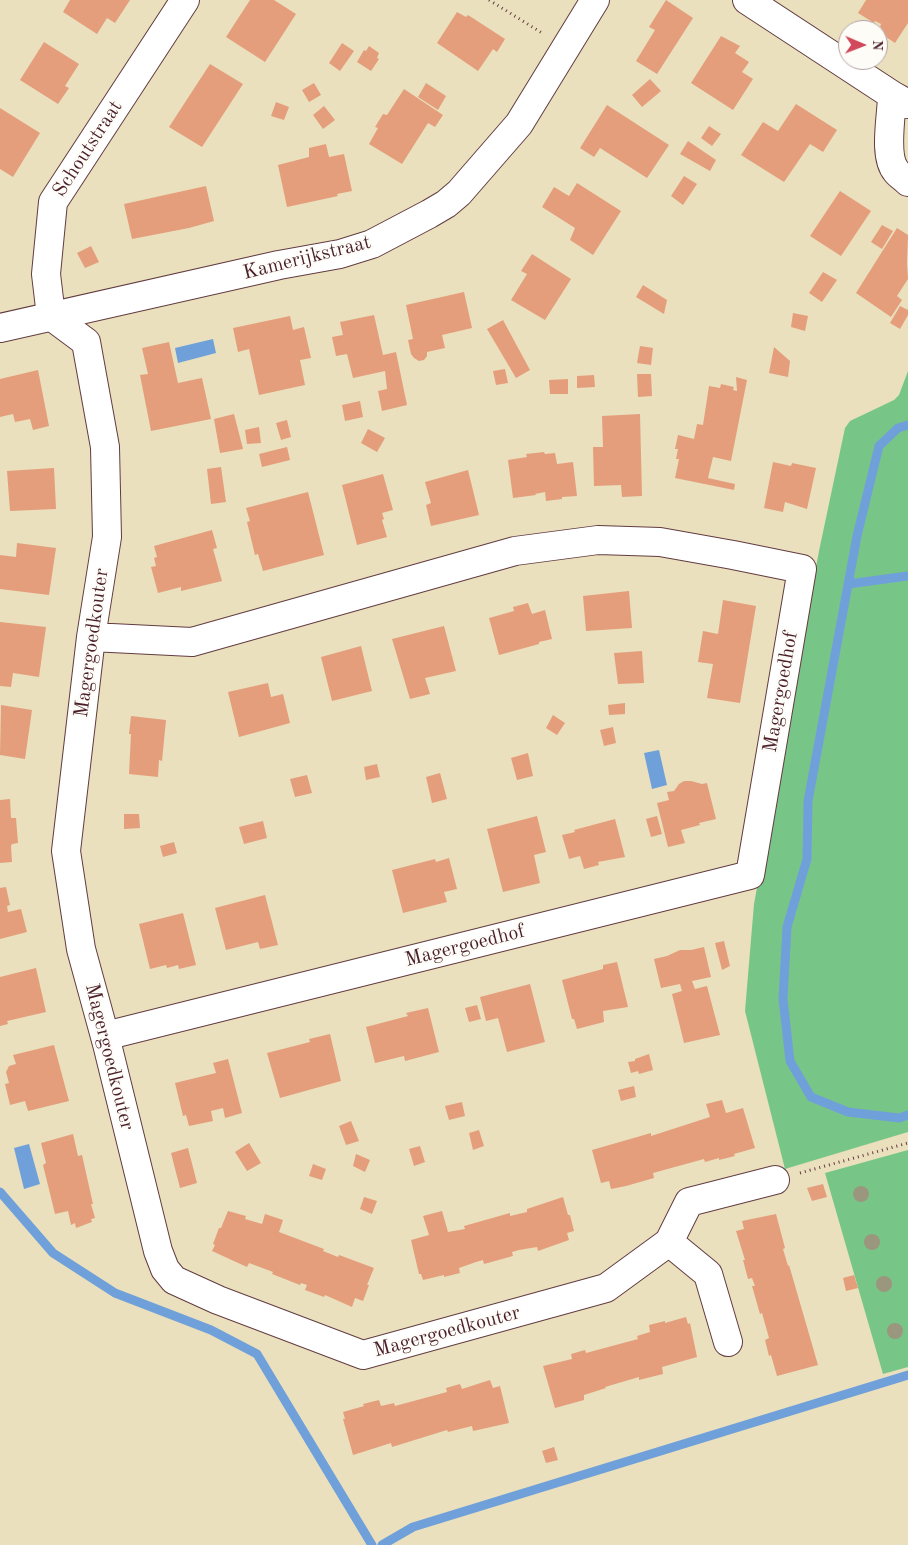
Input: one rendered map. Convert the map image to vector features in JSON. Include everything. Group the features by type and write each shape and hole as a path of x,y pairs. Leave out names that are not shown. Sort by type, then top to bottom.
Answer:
{"street":[{"name":"Schoutstraat","path":"51,316 46,274 53,202 184,0"},
{"name":"Kamerijkstraat","path":"0,328 279,265 340,254 372,244 446,204 459,193 519,124 595,0"},
{"path":"747,0 900,99 890,155 895,170 908,182"},
{"name":"Magergoedkouter","path":"51,316 86,342 105,447 108,537 91,637 66,851 81,949 105,1036 158,1251 165,1270 174,1280 218,1300 363,1355 606,1288 669,1242 689,1202 775,1180"},
{"name":"Magergoedhof","path":"91,637 192,642 515,551 598,540 660,542 802,569 750,875 105,1036"},
{"path":"669,1242 708,1274 728,1342"}],"path":[{"path":"489,0 566,48"},
{"path":"775,1180 908,1142"}],"green space":[{"path":"908,371 908,1132 785,1169 745,1011 754,904 819,551 845,428 850,421 894,400 899,395"},
{"path":"908,1150 908,1367 883,1374 825,1173"}],"water":[{"path":"213,339 216,353 178,363 175,348"},
{"path":"659,750 667,785 652,789 644,753"},
{"path":"29,1144 40,1184 24,1189 14,1148"}],"building":[{"path":"70,0 130,0 115,23 107,18 97,34 63,12"},
{"path":"250,0 274,0 296,14 265,62 226,37"},
{"path":"666,0 693,18 657,74 636,61 655,30 649,27"},
{"path":"866,0 908,0 908,23 895,43 888,38 888,20 869,20 858,13"},
{"path":"457,12 466,17 468,15 505,39 497,52 493,49 478,71 437,43"},
{"path":"721,36 740,46 735,53 749,62 742,72 753,79 733,110 691,83"},
{"path":"44,42 79,64 65,86 69,88 58,104 20,80"},
{"path":"342,43 354,51 340,71 329,63"},
{"path":"369,46 379,53 377,58 379,59 371,71 357,62 364,50 366,51"},
{"path":"210,64 243,84 202,147 169,127"},
{"path":"650,79 661,91 642,107 632,95"},
{"path":"314,83 321,95 309,102 302,90"},
{"path":"426,83 446,96 438,110 418,97"},
{"path":"404,89 443,115 435,127 428,123 402,164 369,144 378,128 375,127 383,114 387,115"},
{"path":"276,102 289,107 284,120 271,116"},
{"path":"796,104 837,130 823,152 810,144 784,182 741,155 763,122 778,131"},
{"path":"607,105 669,145 647,178 600,148 594,157 580,148"},
{"path":"324,106 335,120 323,129 313,115"},
{"path":"0,108 40,133 13,177 0,169"},
{"path":"709,126 721,134 712,146 701,138"},
{"path":"688,141 716,160 710,171 680,154"},
{"path":"326,144 329,157 344,154 352,191 337,194 338,196 287,207 278,165 309,157 309,148"},
{"path":"684,176 697,184 683,205 671,196"},
{"path":"577,183 621,211 593,255 570,240 575,228 542,207 554,187 569,196"},
{"path":"206,186 214,221 132,239 124,204"},
{"path":"840,191 871,211 841,256 810,236"},
{"path":"882,225 893,231 882,249 871,242"},
{"path":"897,228 908,235 908,279 897,296 902,300 891,317 856,293"},
{"path":"91,246 99,262 85,268 77,253"},
{"path":"532,254 571,279 545,320 511,300 527,274 521,271"},
{"path":"823,272 837,280 822,302 809,293"},
{"path":"643,285 667,300 664,314 636,297"},
{"path":"464,292 472,328 442,335 445,348 427,352 424,360 419,361 414,358 411,354 408,340 413,339 406,305"},
{"path":"900,306 908,310 908,315 900,329 890,323"},
{"path":"793,313 808,316 805,331 791,327"},
{"path":"374,315 383,355 396,352 407,405 382,411 378,391 387,389 385,371 353,378 347,354 336,356 332,337 343,335 340,322"},
{"path":"290,316 293,330 304,327 311,358 300,360 305,385 259,395 249,349 238,352 233,328"},
{"path":"503,320 530,370 516,378 487,329"},
{"path":"169,342 178,383 202,378 211,419 151,431 140,375 148,374 142,348"},
{"path":"640,346 653,348 651,365 637,363"},
{"path":"774,347 790,361 788,377 769,373"},
{"path":"505,369 508,383 496,385 493,371"},
{"path":"38,370 49,426 33,430 30,419 15,422 13,414 0,417 0,379"},
{"path":"637,374 651,374 652,396 638,397"},
{"path":"594,375 595,387 577,388 577,376"},
{"path":"736,377 747,380 731,461 713,457 708,478 735,484 734,490 675,478 679,459 676,459 678,449 675,449 678,435 694,439 697,424 703,425 709,386 720,388 721,384 734,387 733,390 737,391"},
{"path":"568,379 568,394 550,394 549,380"},
{"path":"360,401 363,417 345,421 342,405"},
{"path":"234,414 243,449 220,453 214,419"},
{"path":"640,414 642,496 622,497 621,485 594,486 593,447 603,447 602,416"},
{"path":"287,420 291,437 281,440 276,423"},
{"path":"259,427 261,443 247,444 245,430"},
{"path":"368,429 385,438 377,452 361,443"},
{"path":"287,447 290,460 262,467 259,454"},
{"path":"544,452 545,454 555,453 557,464 573,462 577,496 546,501 545,492 513,498 508,460 527,457 526,454"},
{"path":"773,462 791,466 792,463 816,468 807,509 785,502 783,512 764,508"},
{"path":"221,467 226,502 211,504 207,469"},
{"path":"54,468 56,509 10,511 7,471"},
{"path":"468,470 479,515 431,526 426,505 431,503 425,482"},
{"path":"383,474 393,510 382,513 387,537 357,545 342,485"},
{"path":"308,492 324,555 263,571 258,554 255,555 247,522 250,521 246,508"},
{"path":"212,530 217,548 213,549 222,581 181,591 181,587 158,593 151,567 156,566 154,558 157,557 154,546"},
{"path":"17,543 56,548 49,595 0,589 0,555 16,557"},
{"path":"629,591 632,628 586,631 583,596"},
{"path":"723,600 756,606 740,703 707,698 713,664 698,662 703,631 718,634"},
{"path":"528,603 532,614 545,610 552,639 499,655 489,618 514,611 513,607"},
{"path":"0,622 46,627 39,677 13,673 11,687 0,686"},
{"path":"444,626 456,671 425,678 430,694 410,699 392,639"},
{"path":"361,646 372,691 332,701 321,657"},
{"path":"642,651 644,683 618,684 614,653"},
{"path":"268,683 271,697 283,694 290,723 239,737 228,692"},
{"path":"625,703 625,714 609,715 608,705"},
{"path":"1,705 32,710 25,759 0,755"},
{"path":"553,715 565,723 557,735 546,728"},
{"path":"131,716 166,720 162,761 159,760 158,777 129,774"},
{"path":"613,727 616,743 604,746 600,730"},
{"path":"528,753 533,776 517,780 511,758"},
{"path":"377,764 380,777 366,780 364,767"},
{"path":"440,773 447,799 432,803 426,777"},
{"path":"307,775 312,793 295,797 290,779"},
{"path":"684,781 707,783 716,819 681,830 685,843 668,847 657,803 669,800 667,792 674,791"},
{"path":"10,799 11,818 16,818 18,843 11,846 12,862 0,863 0,800"},
{"path":"124,814 139,814 140,828 124,829"},
{"path":"537,816 546,852 534,855 540,883 503,892 487,829"},
{"path":"657,816 662,834 651,837 646,819"},
{"path":"615,819 625,857 598,862 599,865 584,869 580,856 569,859 562,835"},
{"path":"263,821 267,838 244,844 239,827"},
{"path":"174,842 177,853 163,857 160,846"},
{"path":"449,858 457,889 444,892 447,902 403,913 392,870 435,859 436,862"},
{"path":"6,887 10,905 7,906 8,912 21,909 27,932 0,939 0,888"},
{"path":"265,895 278,945 260,949 258,942 226,950 215,908"},
{"path":"183,913 196,965 179,969 178,965 167,968 166,965 150,969 139,924"},
{"path":"724,941 730,966 722,970 715,943"},
{"path":"704,947 711,977 692,981 695,989 707,986 720,1035 684,1043 672,994 682,991 680,984 661,988 654,959 680,950"},
{"path":"617,962 628,1007 603,1011 604,1022 577,1029 574,1019 572,1019 562,980 603,969 603,965"},
{"path":"36,968 46,1012 7,1021 8,1024 0,1026 0,977"},
{"path":"530,984 545,1042 507,1052 498,1018 486,1021 480,997"},
{"path":"477,1005 481,1019 469,1022 465,1008"},
{"path":"428,1008 439,1052 405,1061 404,1056 375,1063 366,1027 408,1016 406,1013"},
{"path":"330,1034 341,1081 280,1098 267,1053 310,1042 309,1039"},
{"path":"54,1045 69,1101 28,1111 25,1101 10,1105 5,1084 9,1083 6,1072 9,1066 16,1064 13,1055"},
{"path":"649,1054 653,1070 639,1074 638,1071 631,1073 628,1062 635,1061 635,1059"},
{"path":"228,1059 242,1113 225,1118 223,1108 211,1111 213,1121 189,1126 186,1115 183,1116 175,1083 216,1073 213,1063"},
{"path":"634,1086 636,1097 621,1101 618,1090"},
{"path":"722,1100 726,1113 743,1108 755,1148 719,1160 719,1158 705,1162 704,1159 653,1173 654,1178 626,1186 611,1189 609,1181 601,1183 592,1150 651,1133 651,1136 710,1117 706,1104"},
{"path":"462,1102 465,1116 449,1120 445,1106"},
{"path":"351,1121 359,1141 346,1145 339,1126"},
{"path":"479,1130 484,1146 473,1150 469,1133"},
{"path":"73,1134 78,1156 82,1155 95,1218 91,1219 92,1222 76,1228 75,1223 71,1225 68,1211 55,1214 43,1165 46,1163 41,1143"},
{"path":"249,1143 261,1163 247,1171 235,1152"},
{"path":"420,1146 425,1162 414,1166 409,1149"},
{"path":"188,1148 197,1183 180,1188 171,1153"},
{"path":"356,1154 370,1160 365,1172 353,1166"},
{"path":"313,1164 326,1169 322,1180 309,1176"},
{"path":"823,1184 827,1197 812,1201 807,1188"},
{"path":"364,1197 377,1201 372,1214 360,1209"},
{"path":"563,1197 574,1231 567,1233 569,1240 538,1251 537,1247 519,1250 512,1252 513,1256 484,1264 483,1260 476,1262 459,1268 460,1273 444,1277 444,1275 423,1280 421,1274 419,1274 411,1240 429,1235 423,1216 442,1211 448,1232 465,1229 464,1226 510,1213 510,1216 527,1212 527,1209"},
{"path":"228,1211 246,1216 245,1219 262,1224 265,1214 283,1220 279,1232 324,1249 323,1251 338,1257 339,1255 374,1268 363,1301 355,1298 352,1307 325,1295 324,1297 305,1290 307,1285 301,1283 300,1285 249,1263 247,1267 212,1251 219,1228 221,1228"},
{"path":"776,1214 785,1248 783,1249 818,1365 777,1376 765,1340 769,1338 752,1286 755,1286 752,1278 748,1279 743,1260 745,1260 736,1231 744,1229 742,1221"},
{"path":"854,1275 858,1288 846,1291 843,1278"},
{"path":"686,1317 688,1324 690,1323 697,1357 662,1367 663,1374 639,1380 639,1377 605,1387 584,1395 584,1400 555,1408 543,1366 572,1359 571,1354 585,1350 586,1353 638,1339 637,1336 650,1332 649,1325"},
{"path":"490,1380 493,1388 500,1386 509,1423 473,1431 472,1426 448,1432 447,1430 392,1447 391,1443 353,1455 343,1419 345,1419 343,1412 379,1400 381,1406 394,1403 395,1406 447,1392 446,1388 460,1384 462,1389"},
{"path":"554,1447 558,1460 546,1463 542,1451"}],"waterway":[{"path":"908,425 898,428 879,446 857,536 808,801 807,859 787,927 783,999 790,1061 811,1097 848,1112 899,1118 908,1115"},
{"path":"848,584 908,576"},
{"path":"0,1192 53,1253 115,1293 211,1330 257,1354 372,1545"},
{"path":"382,1545 413,1527 908,1375"}]}
